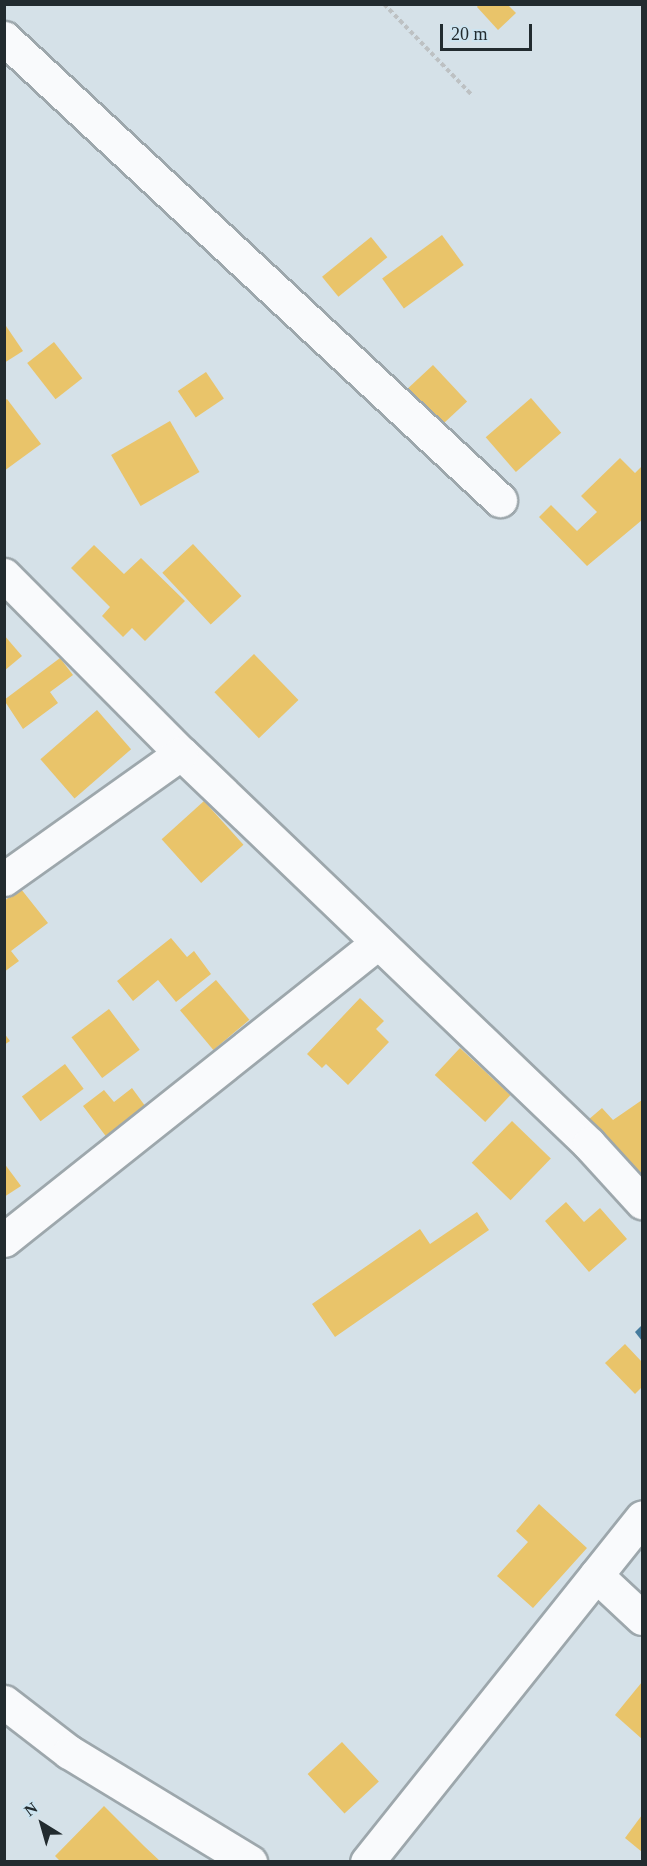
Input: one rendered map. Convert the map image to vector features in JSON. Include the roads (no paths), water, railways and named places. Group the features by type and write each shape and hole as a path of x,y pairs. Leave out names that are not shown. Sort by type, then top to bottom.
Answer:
{"street":[{"path":"4,38 500,500"},
{"path":"4,575 181,753 589,1144 642,1202"},
{"path":"4,879 181,753"},
{"path":"4,1240 378,943"},
{"path":"367,1862 642,1517"},
{"path":"596,1575 642,1618"},
{"path":"4,1702 69,1752 250,1862"}]}
